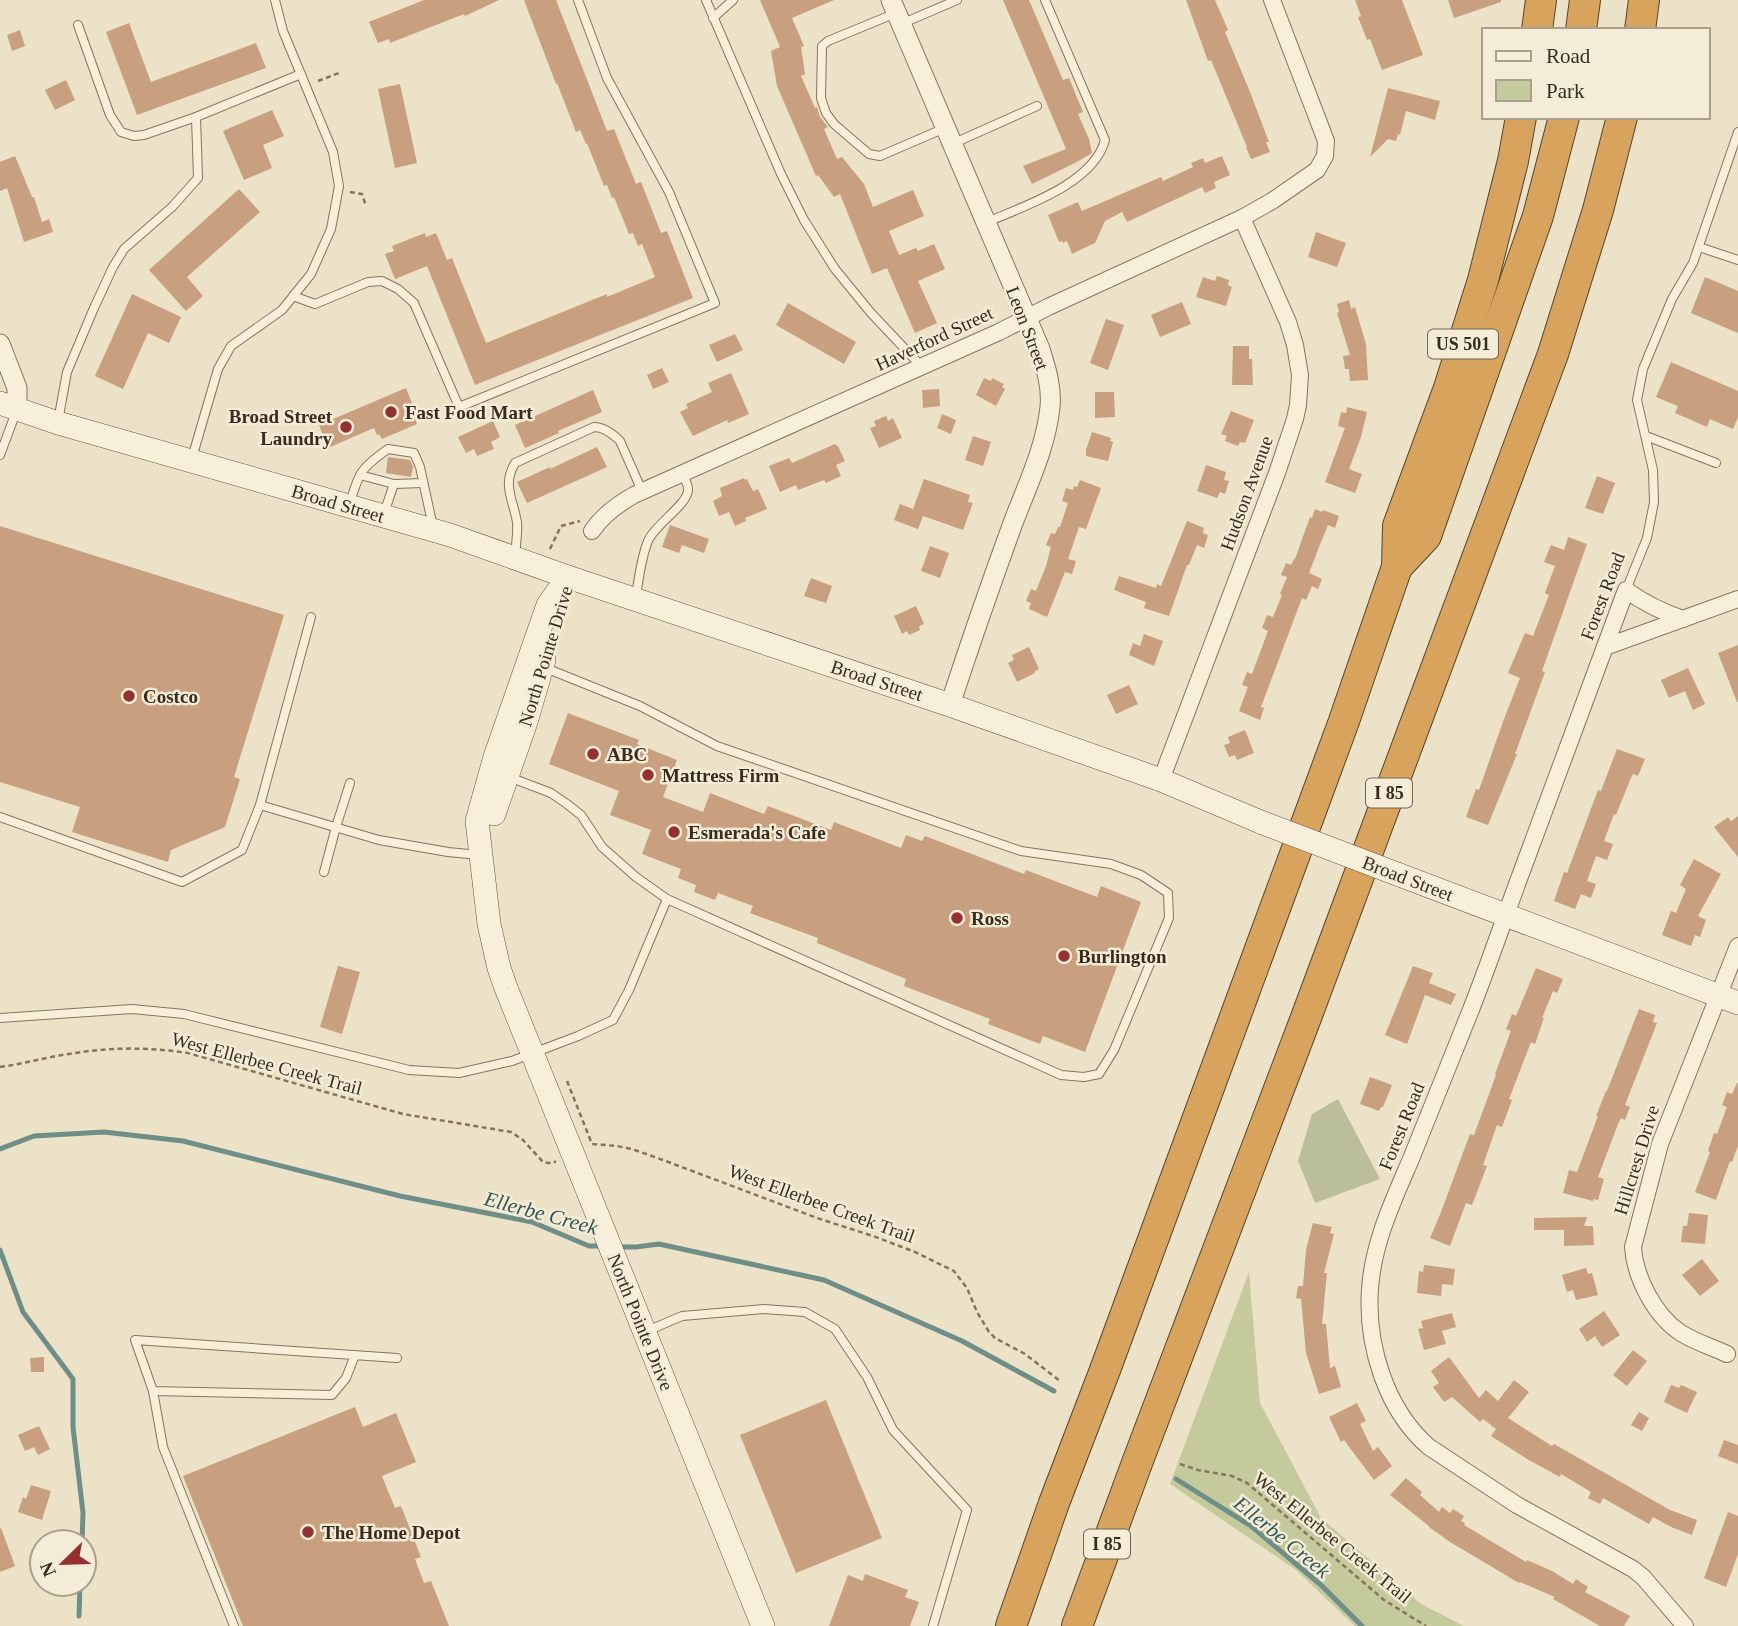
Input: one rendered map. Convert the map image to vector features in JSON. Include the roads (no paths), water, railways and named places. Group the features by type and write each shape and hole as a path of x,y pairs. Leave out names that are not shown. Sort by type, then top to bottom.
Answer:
{"highway":[{"path":"1537,28 1541,0"},
{"path":"1581,28 1585,0"},
{"path":"1640,28 1644,0"},
{"name":"US 501","path":"1397,567 1398,526 1449,388 1483,280 1513,161 1521,119"},
{"path":"1011,1626 1054,1503 1344,721 1397,567 1426,536 1538,216 1563,119"},
{"name":"I 85","path":"1077,1626 1553,354 1598,210 1621,119"}],"main road":[{"name":"Broad Street","path":"8,406 58,423 433,530 950,705 1161,780 1263,823 1728,999"},
{"name":"North Pointe Drive","path":"482,855 562,606 568,577"},
{"name":"North Pointe Drive","path":"568,577 548,605 495,757 477,821 489,924 499,968 763,1626"}],"street":[{"name":"Haverford Street","path":"595,528 621,502 922,367 1048,306 1242,218 1317,170 1325,156 1326,141 1272,0"},
{"name":"Leon Street","path":"896,12 1040,349 1047,370 1050,405 1044,440 973,632 950,705"},
{"name":"Hudson Avenue","path":"1161,780 1277,473 1298,405 1300,376 1288,321 1242,218"},
{"path":"0,344 17,388 8,406"},
{"path":"1626,590 1664,613 1683,619"},
{"name":"Forest Road","path":"1626,590 1476,998 1380,1235 1372,1267 1370,1325 1375,1351 1394,1401 1404,1421 1416,1436 1517,1505 1633,1569 1685,1626"},
{"path":"1605,648 1738,599"},
{"name":"Hillcrest Drive","path":"1734,1357 1690,1339 1669,1324 1645,1290 1638,1275 1633,1247 1660,1144 1728,999 1738,946"}],"lane":[{"path":"293,296 315,304 368,282 382,281 398,289 414,303 459,407 715,303 669,192 607,78 578,0"},
{"path":"706,0 781,174 804,220 835,269 871,313 922,367"},
{"path":"713,18 733,0"},
{"path":"957,0 896,12 822,46 821,98 826,113 834,124 869,154 880,156 1037,106"},
{"path":"986,223 1056,191 1079,176 1102,152 1105,140 1045,0"},
{"path":"191,461 218,369 230,346 282,310 311,274 331,229 339,186 333,152 283,31 278,1"},
{"path":"78,24 110,115 121,132 134,136 196,117 301,75"},
{"path":"58,423 67,372 113,267 124,249 172,207 198,178 196,117"},
{"name":"Forest Road","path":"1626,590 1651,522 1654,482 1637,400 1643,369 1672,299 1693,263 1738,132"},
{"path":"1699,247 1738,260"},
{"path":"0,455 8,406"},
{"path":"515,558 517,524 508,482 509,472 515,463 599,427 614,435 620,442 642,492"},
{"path":"1646,436 1716,463"},
{"path":"349,506 363,468 388,449 414,453 433,530"},
{"path":"635,599 651,535 688,496 688,485 682,474"},
{"path":"360,475 394,484 423,483"},
{"path":"383,516 394,484"},
{"path":"0,817 182,882 242,850 260,805 311,617"},
{"path":"506,776 551,793 567,804 581,816 603,847 636,877 667,899 1061,1075 1084,1077 1099,1074 1114,1050 1169,918 1168,893 1140,875 1111,864 1021,851 717,746 640,706 542,667"},
{"path":"324,872 350,783"},
{"path":"260,805 379,840 482,855"},
{"path":"0,1018 132,1009 184,1014 409,1070 459,1073 512,1061 579,1037 613,1020 629,990 667,899"},
{"path":"645,1332 682,1316 764,1309 806,1312 835,1329 867,1377 893,1430 967,1510 933,1626"},
{"path":"234,1626 163,1447 153,1391 135,1340 397,1358"},
{"path":"153,1391 332,1395 346,1378 355,1355"}],"waterway":[{"name":"Ellerbe Creek","path":"0,1149 34,1136 104,1132 183,1141 400,1196 532,1222 589,1246 605,1246"},
{"name":"Ellerbe Creek","path":"618,1247 659,1244 824,1280 962,1341 1054,1391"},
{"path":"0,1250 23,1312 73,1379 73,1427 82,1528"},
{"name":"Ellerbe Creek","path":"1176,1479 1251,1526 1322,1586 1362,1626"},
{"path":"79,1616 80,1598"}],"place":[{"name":"Fast Food Mart","path":"391,412"},
{"name":"Broad Street Laundry","path":"346,427"},
{"name":"Costco","path":"129,696"},
{"name":"ABC","path":"593,754"},
{"name":"Mattress Firm","path":"648,775"},
{"name":"Esmerada's Cafe","path":"674,832"},
{"name":"Ross","path":"957,918"},
{"name":"Burlington","path":"1064,956"},
{"name":"The Home Depot","path":"308,1532"}]}
